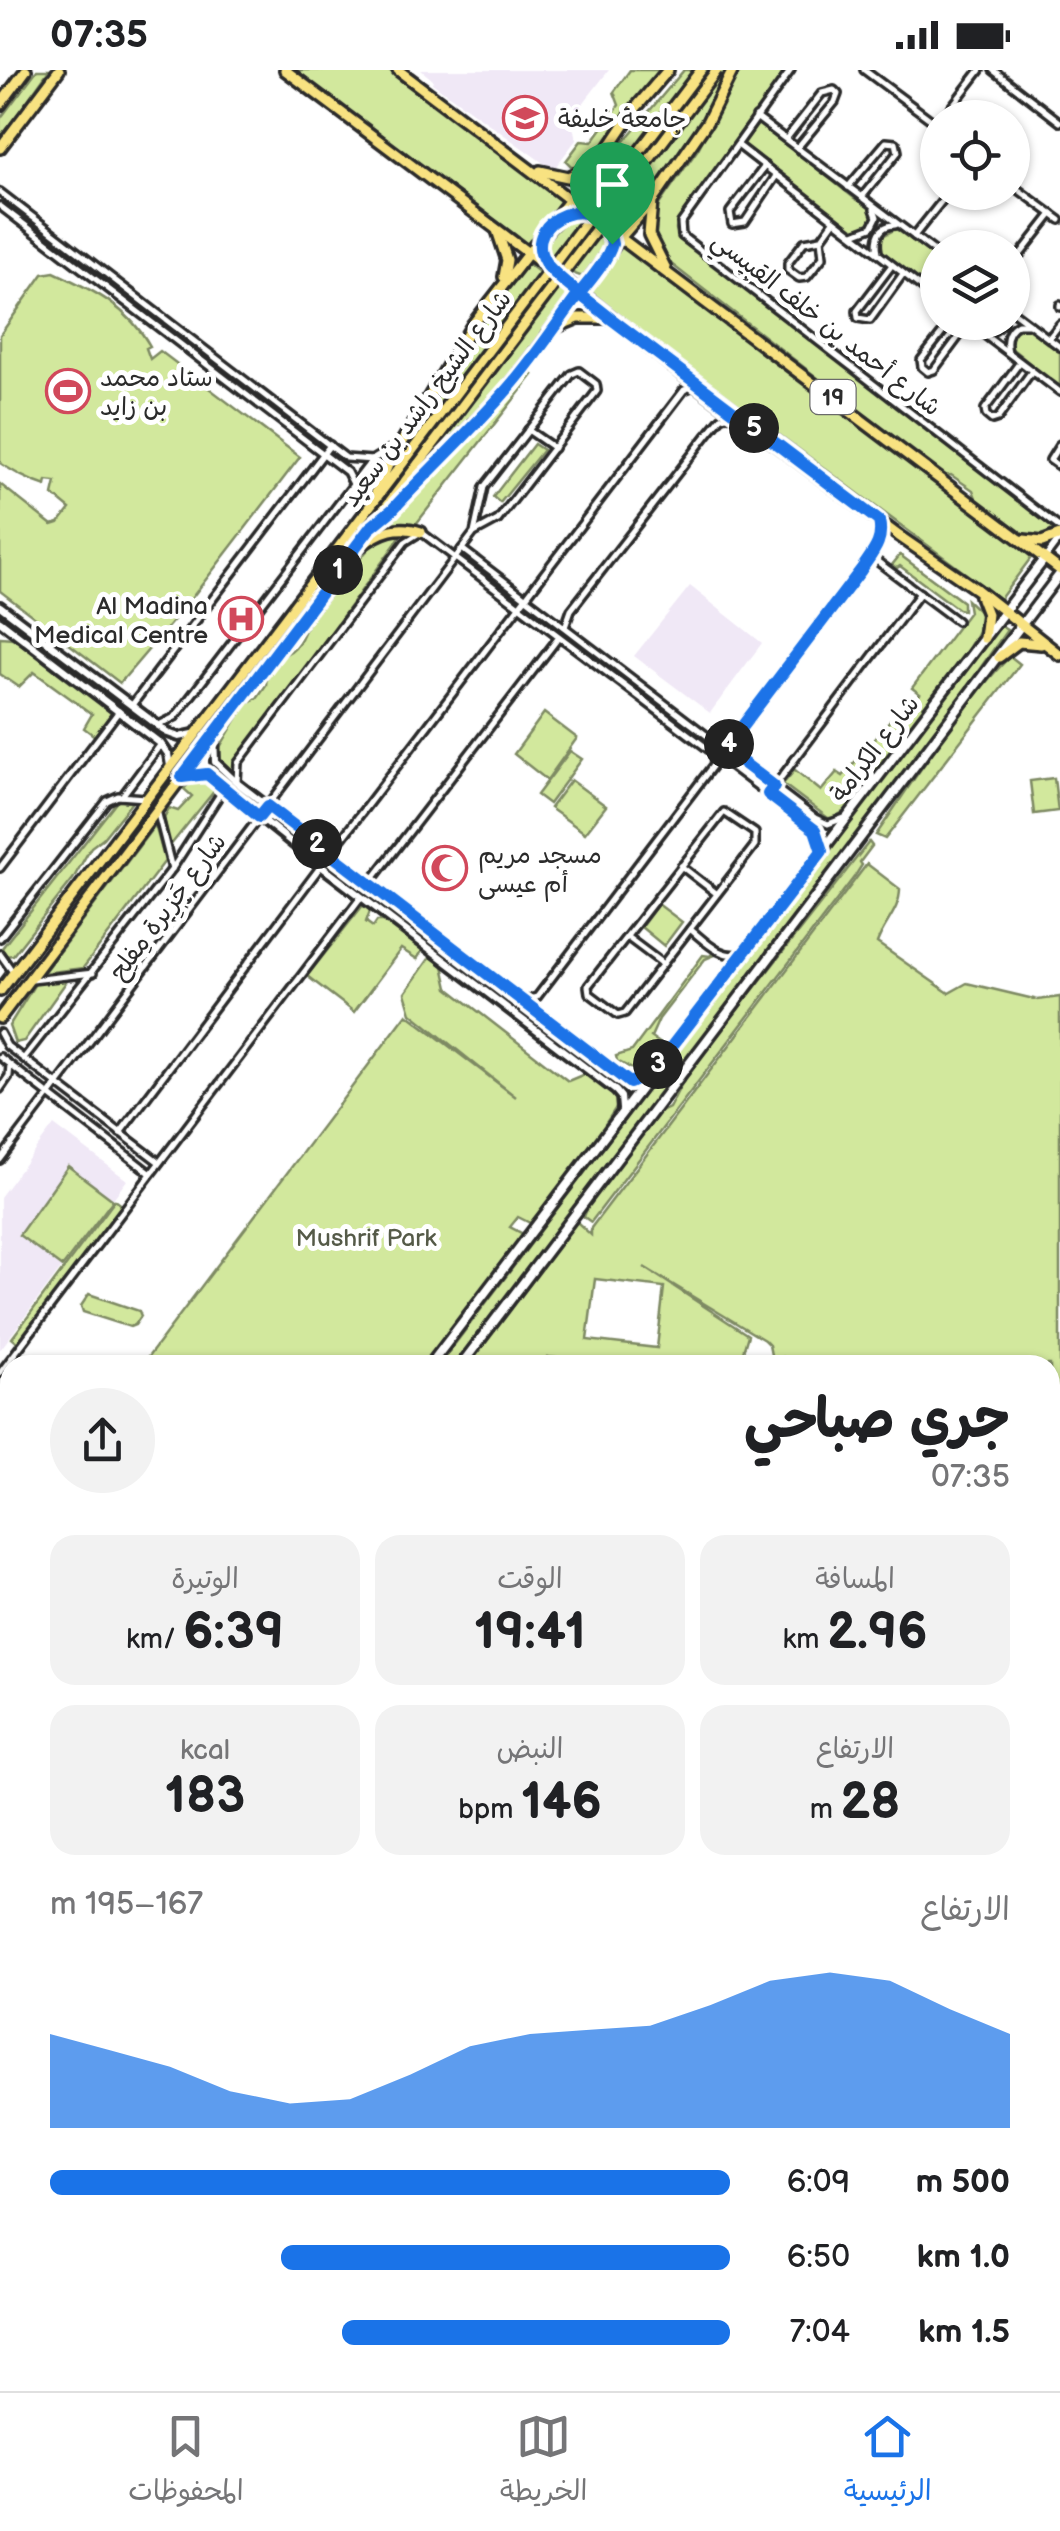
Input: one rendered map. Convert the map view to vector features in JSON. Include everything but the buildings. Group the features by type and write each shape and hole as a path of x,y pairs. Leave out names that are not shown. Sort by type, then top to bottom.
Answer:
{"main road":[{"path":"0,105 26,70"},
{"path":"0,148 59,70"},
{"path":"285,70 564,279 685,377 1056,652"},
{"name":"19","path":"398,70 572,198 1060,572"},
{"path":"374,500 382,477 460,344 668,70"},
{"name":"شارع الشيخ راشد بن سعيد","path":"0,991 701,70"},
{"name":"شارع الشيخ راشد بن سعيد","path":"0,1018 717,70"},
{"path":"370,528 507,390 609,252 653,200 706,122 732,70"},
{"path":"530,168 568,177 598,164"},
{"path":"653,200 649,235 669,273"},
{"path":"555,218 569,212 588,213"},
{"path":"605,226 612,240 609,252"},
{"path":"496,228 508,260 501,288"},
{"path":"544,232 540,251 548,268"},
{"path":"564,279 582,282 592,276"},
{"path":"554,328 578,318 610,318"},
{"path":"352,553 383,532 407,528 422,532"},
{"path":"1020,539 1039,542 1060,537"},
{"name":"شارع الكرامة","path":"438,1355 1045,558"},
{"name":"شارع الكرامة","path":"469,1355 1060,572"},
{"path":"976,589 987,614 984,638"},
{"path":"999,656 1023,641 1056,652"}],"street":[{"name":"شارع أحمد بن خلف القبيسي","path":"791,70 681,223 682,236 1060,528"},
{"path":"864,70 920,111"},
{"path":"957,100 980,70"},
{"path":"993,70 1060,122"},
{"path":"786,140 822,94 834,90 838,94 835,102 797,148"},
{"path":"755,116 920,240"},
{"path":"848,187 886,142 896,143 898,152 862,197"},
{"path":"739,146 920,287"},
{"path":"765,166 730,212 732,224 745,222 776,176"},
{"path":"0,192 330,445 352,460 372,460"},
{"path":"1030,198 1060,220"},
{"path":"852,234 872,227 877,214 872,204"},
{"path":"0,206 347,472 353,484"},
{"path":"10,214 16,206"},
{"path":"914,236 935,210"},
{"path":"1030,242 1052,214"},
{"path":"821,238 823,257 807,277 793,275 788,266 796,252 804,242 821,238 834,221"},
{"path":"878,254 880,232 885,226 898,224"},
{"path":"892,265 856,311 858,318 863,322 870,320 903,274"},
{"path":"1009,354 1006,340 1018,324 1032,325 1060,347"},
{"path":"1049,338 1060,324"},
{"path":"936,340 921,360 928,372 934,370 956,340"},
{"path":"991,340 1060,392"},
{"path":"1020,362 985,409 986,415 992,420 998,418 1032,372"},
{"name":"شارع جَزِيرة مِفلِح","path":"0,1160 474,533 484,487 572,374 579,371 589,376 596,391 498,520 474,533"},
{"path":"684,390 685,377"},
{"path":"330,854 684,390 696,385"},
{"path":"565,627 571,610 695,450 721,418 734,413"},
{"path":"528,430 554,448"},
{"path":"157,726 175,718 372,460 404,441"},
{"path":"1060,444 1050,460 1060,466"},
{"path":"132,706 330,445"},
{"path":"725,749 870,556 880,541 879,521"},
{"path":"237,784 238,763 404,542 422,532 815,830 822,851"},
{"path":"880,541 899,536"},
{"name":"شارع الكرامة","path":"1045,558 1060,537"},
{"path":"462,549 822,821 836,822 847,816"},
{"path":"870,556 958,621"},
{"path":"768,794 920,593"},
{"path":"0,606 157,726 176,737 194,733"},
{"path":"0,622 144,729 161,744 170,766"},
{"path":"0,630 12,630"},
{"path":"370,884 559,637"},
{"path":"0,868 120,711"},
{"path":"144,729 149,727 149,719"},
{"path":"214,732 214,762 237,784 622,1080 636,1082 652,1072"},
{"path":"122,796 161,744"},
{"path":"524,1002 537,997 714,764 712,753"},
{"path":"714,764 726,763"},
{"path":"182,777 207,774 616,1091 623,1106 621,1116"},
{"path":"24,1058 172,869 224,788"},
{"path":"220,798 232,794"},
{"path":"0,938 107,800 122,796 146,798"},
{"path":"156,810 172,869"},
{"path":"724,812 756,834 755,845 625,1013 618,1015 587,990 681,866 724,812"},
{"path":"120,1133 321,866"},
{"path":"681,866 716,892"},
{"path":"13,1355 362,897"},
{"path":"690,929 719,952 732,956 744,953"},
{"path":"627,938 663,964"},
{"path":"719,952 723,960"},
{"path":"0,955 14,973"},
{"path":"28,980 93,973"},
{"path":"537,997 540,1014"},
{"path":"0,1033 7,1046 159,1162"},
{"path":"570,1055 578,1053 579,1046"},
{"path":"0,1057 150,1172"},
{"path":"0,1089 9,1076 10,1065"},
{"path":"9,1076 20,1074"}],"shaded area":[{"name":"جامعة خليفة","path":"421,70 609,70 568,123 576,140 553,170 432,83"},
{"path":"690,586 762,643 710,713 634,656"},
{"path":"54,1125 127,1180 0,1350 0,1197"}],"green space":[{"path":"37,70 49,70 0,139 0,119"},
{"path":"295,70 389,70 562,199 529,245"},
{"path":"630,70 663,70 587,166 574,169 566,161 581,141 592,142 619,105 614,92"},
{"path":"684,70 729,70 689,143 622,232 576,198"},
{"path":"739,70 790,70 679,222 679,238 1050,524 1053,529 1040,540 1032,540 951,475 944,476 666,260 652,236 656,209 698,149"},
{"path":"754,124 761,124 869,206 870,224 852,230 748,151 742,143"},
{"path":"571,215 609,244 583,277 542,251"},
{"path":"896,229 920,246 920,281 883,253 881,237"},
{"path":"621,246 1033,555 1000,599 587,292"},
{"path":"527,263 572,297 473,421 426,463 441,445 418,426 461,348"},
{"path":"54,272 120,310 150,346 146,348 150,359 160,351 300,457 184,608 120,683 0,591 0,484 52,525 59,523 70,509 53,495 56,482 47,481 46,486 0,463 0,335 43,274"},
{"path":"1030,329 1060,351 1060,388 1010,347 1012,340 1030,340"},
{"path":"525,371 533,375 416,524 391,523 406,499"},
{"path":"534,444 543,450 500,503 493,497"},
{"path":"403,531 229,772 219,762 220,747 246,703 257,698 281,655 295,647 308,621 376,540"},
{"path":"900,555 963,602 963,610 900,566 892,565"},
{"path":"967,600 983,615 965,654 847,809 828,818 783,784 795,770 821,791 837,772 843,776 897,712 904,714 920,694 912,688 969,612"},
{"path":"0,612 146,723 0,617"},
{"path":"999,625 1007,630 950,711 463,1355 447,1355"},
{"path":"0,637 13,638 112,712 96,737 84,728 92,714 34,672 19,687 0,674"},
{"path":"1010,656 1020,664 885,839 876,835 956,720"},
{"path":"544,713 577,738 547,780 514,754"},
{"path":"570,751 582,759 549,804 537,795"},
{"path":"203,778 215,790 170,846 164,818 169,808 178,811 192,796 184,789 193,779"},
{"path":"1054,778 1058,811 1034,814 1030,781"},
{"path":"571,780 606,806 585,833 550,808"},
{"path":"118,800 132,802 91,847 73,879 13,955 6,956 2,948"},
{"path":"268,813 576,1049 533,1022 268,818"},
{"path":"155,825 165,861 83,968 43,973"},
{"path":"869,842 872,846 855,876 591,1222 584,1217 606,1178 659,1113 669,1108 724,1027"},
{"path":"867,864 900,889 877,943 949,993 967,983 1038,1000 1060,997 1060,1355 771,1355 764,1340 644,1267 748,1335 742,1355 477,1355 577,1222 591,1235 591,1228","holes":["595,1279 664,1287 657,1348 587,1340"]},
{"path":"364,904 371,908 366,922 373,927 377,921 388,921 419,943 422,951 417,959 401,949 354,1012 307,976"},
{"path":"658,904 682,922 664,946 641,927"},
{"path":"714,951 715,955 705,959 659,1019 651,1037 661,1044 640,1073 617,1061 616,1056 632,1051 703,955 710,956"},
{"name":"Mushrif Park","path":"433,953 442,961 448,988 568,1081 587,1073 617,1096 617,1106 576,1169 530,1223 518,1217 510,1227 523,1234 432,1355 150,1355 407,1014 516,1097 411,1013 405,993"},
{"path":"69,978 24,1041 15,1043 9,1026 36,982"},
{"path":"68,1166 113,1200 62,1267 19,1235"},
{"path":"115,1200 123,1206 19,1344 12,1338"},
{"path":"89,1294 139,1311 141,1316 130,1327 83,1312 81,1306"}],"place":[{"name":"جامعة خليفة","path":"525,118"},
{"name":"ستاد محمد بن زايد","path":"68,391"},
{"name":"Al Madina Medical Centre","path":"241,619"},
{"name":"مسجد مريم أم عيسى","path":"445,868"}],"route":[{"path":"612,244 592,276 580,292 536,352 507,390 370,528 182,777 207,774 259,817 268,806 630,1083 652,1072 822,851 815,830 768,794 774,786 725,749 861,570 880,542 881,533 879,521 696,385 580,292 548,268 540,251 544,232 555,218 572,211 588,213 605,226 612,244"}]}
